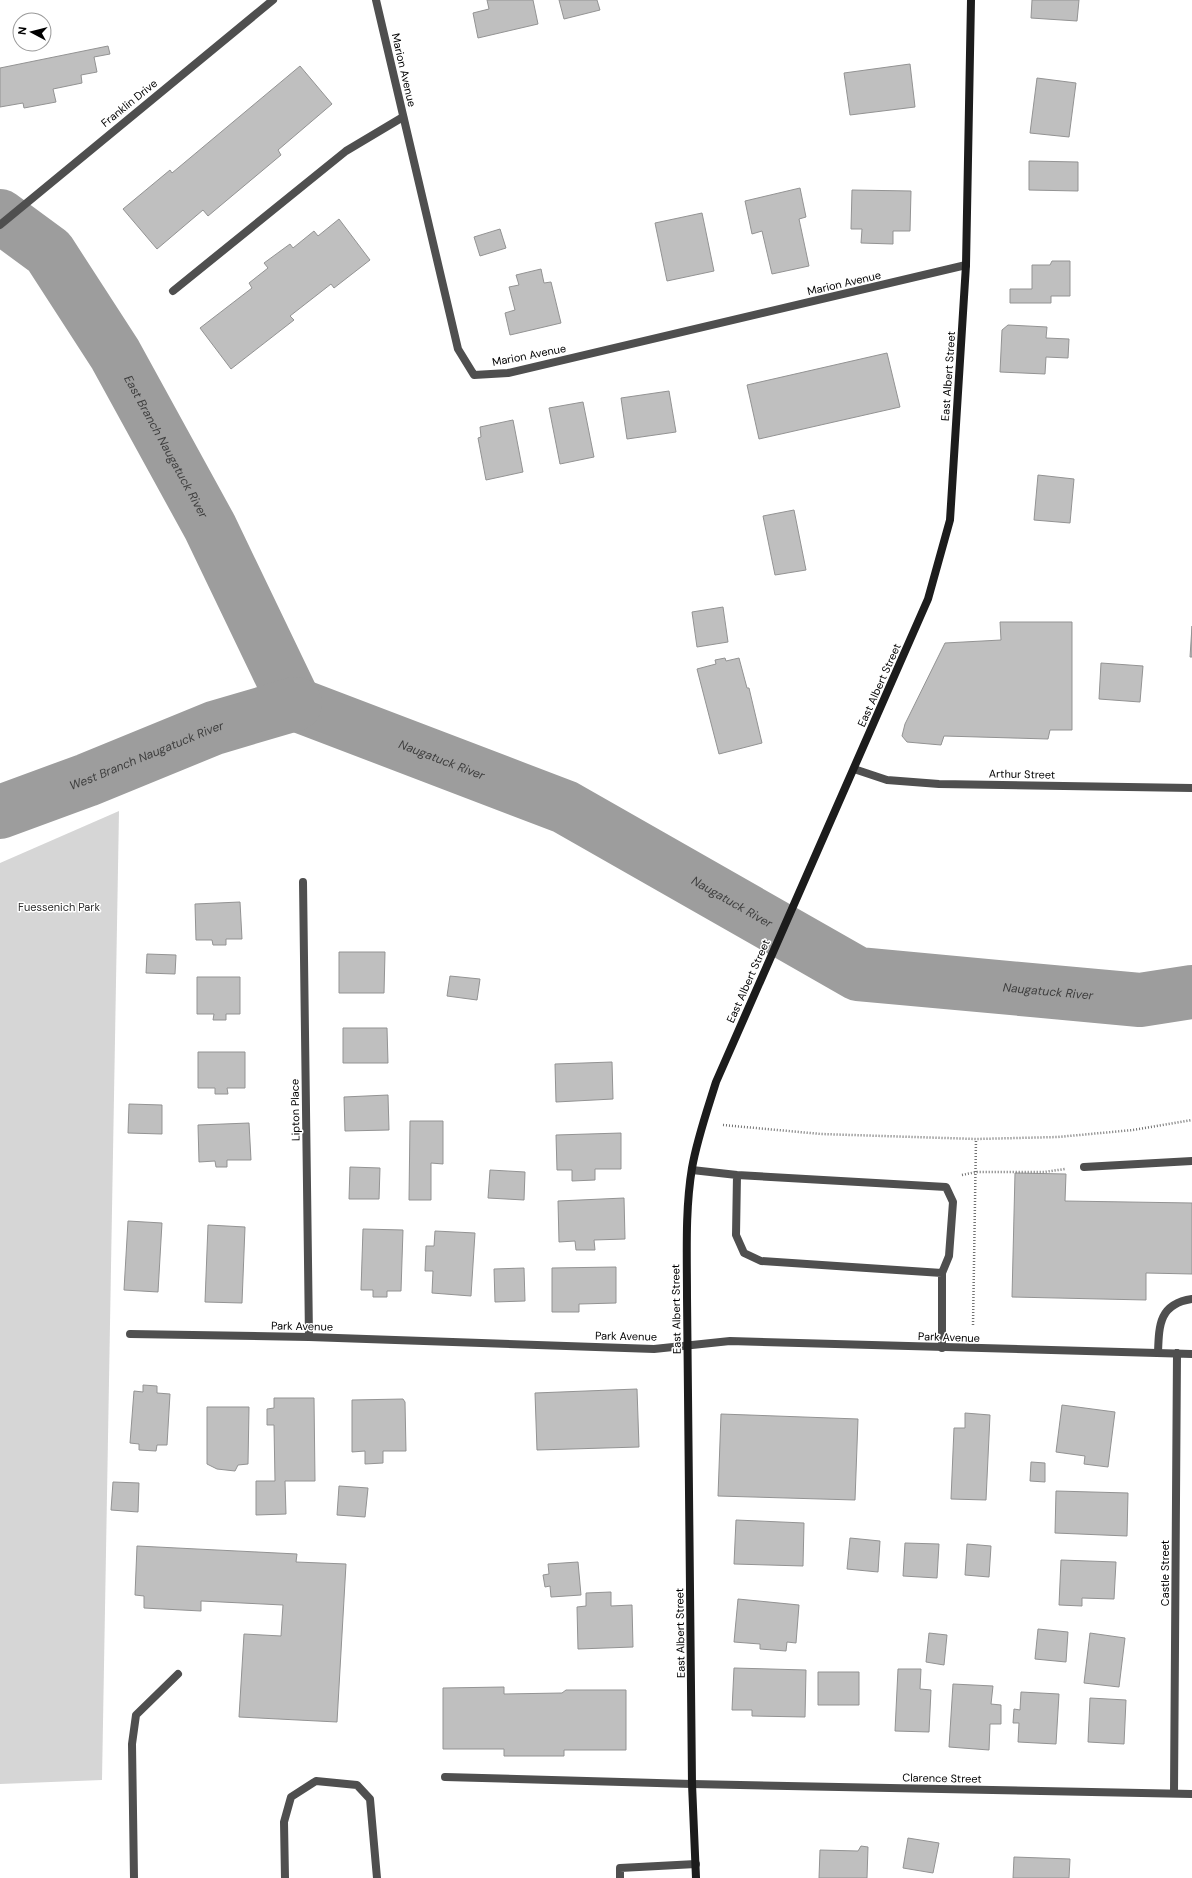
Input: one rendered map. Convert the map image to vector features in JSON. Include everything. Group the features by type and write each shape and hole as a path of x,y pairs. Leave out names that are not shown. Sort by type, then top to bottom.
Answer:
{"main road":[{"name":"East Albert Street","path":"696,1878 692,1784 687,1346 687,1220 692,1170 703,1122 716,1082 928,600 950,520 966,266 971,0"}],"street":[{"name":"Franklin Drive","path":"0,225 273,0"},
{"name":"Marion Avenue","path":"376,0 458,349 474,375 508,373 966,266"},
{"path":"173,291 346,151 404,116"},
{"name":"Arthur Street","path":"854,769 887,780 939,784 1192,788"},
{"name":"Lipton Place","path":"303,882 309,1337"},
{"path":"1084,1167 1192,1161"},
{"path":"692,1170 737,1175 946,1187 953,1202 953,1229 949,1256 942,1272 942,1348"},
{"path":"737,1175 736,1235 744,1253 761,1261 942,1272"},
{"path":"1158,1353 1159,1329 1163,1315 1173,1305 1192,1299"},
{"name":"Park Avenue","path":"130,1334 309,1337 654,1348 730,1341 1192,1354"},
{"name":"Castle Street","path":"1174,1793 1177,1354"},
{"path":"134,1878 132,1744 136,1715 178,1674"},
{"name":"Clarence Street","path":"445,1777 692,1784 1192,1794"},
{"path":"285,1878 284,1822 291,1797 316,1782 357,1785 370,1799 377,1878"},
{"path":"620,1878 620,1868 696,1864"}],"path":[{"path":"703,1122 821,1134 976,1139 1058,1137 1133,1130 1192,1120"},
{"path":"973,1325 976,1139"},
{"path":"946,1187 963,1174 976,1172 1044,1172 1084,1167"}],"green space":[{"name":"Fuessenich Park","path":"119,811 102,1780 0,1784 0,863"}],"building":[{"path":"487,0 533,0 538,24 478,38 473,13 489,9"},
{"path":"559,0 597,0 600,10 564,19"},
{"path":"1032,0 1079,0 1077,21 1031,18"},
{"path":"108,46 110,54 94,57 97,72 81,75 82,83 53,89 56,102 24,108 23,103 0,107 0,68"},
{"path":"910,64 915,107 850,115 844,73"},
{"path":"300,66 332,104 278,150 281,155 208,216 203,210 157,249 123,209 170,170 172,173"},
{"path":"1037,78 1076,83 1069,137 1030,133"},
{"path":"1029,161 1078,162 1078,191 1029,190"},
{"path":"800,188 806,217 799,219 809,266 772,274 762,231 752,234 745,201"},
{"path":"852,190 911,191 910,231 893,231 893,244 861,243 862,229 851,229"},
{"path":"702,213 714,271 667,281 655,223"},
{"path":"339,219 370,260 334,288 331,284 290,316 294,320 231,369 200,328 252,288 249,283 268,268 264,263 290,244 293,248 314,231 318,236"},
{"path":"500,229 506,248 480,256 474,237"},
{"path":"1052,261 1070,261 1070,296 1051,296 1051,303 1010,303 1010,289 1032,289 1032,265 1050,265"},
{"path":"541,269 544,283 551,282 561,323 510,335 505,313 515,310 509,287 519,285 516,275"},
{"path":"1008,325 1047,327 1046,338 1069,339 1068,358 1046,357 1045,374 1000,372 1002,330"},
{"path":"887,353 900,407 759,439 747,385"},
{"path":"669,391 676,432 627,439 621,398"},
{"path":"583,402 594,457 560,464 549,408"},
{"path":"513,420 523,472 486,480 478,438 481,437 480,427"},
{"path":"1038,475 1074,479 1070,523 1034,520"},
{"path":"794,510 806,570 775,575 763,516"},
{"path":"723,607 728,642 697,647 692,612"},
{"path":"1000,622 1072,622 1072,730 1050,730 1048,739 944,736 941,745 907,742 902,736 905,724 945,643 1001,640"},
{"path":"1192,626 1192,657 1190,657"},
{"path":"725,658 726,661 739,658 747,688 749,688 762,743 719,754 697,669 716,664 715,660"},
{"path":"1101,663 1143,666 1140,702 1099,699"},
{"path":"240,902 242,939 226,939 226,945 213,945 212,940 196,940 195,904"},
{"path":"339,952 385,952 384,993 339,993"},
{"path":"147,954 176,955 175,974 146,973"},
{"path":"450,976 480,979 477,1000 447,996"},
{"path":"197,977 240,977 240,1014 226,1014 226,1020 213,1020 214,1014 197,1014"},
{"path":"343,1028 387,1028 388,1063 343,1063"},
{"path":"198,1052 245,1052 245,1088 227,1088 228,1094 215,1094 215,1088 198,1088"},
{"path":"612,1062 613,1099 556,1102 555,1064"},
{"path":"388,1095 389,1130 345,1131 344,1097"},
{"path":"129,1104 162,1105 162,1134 128,1133"},
{"path":"410,1121 443,1121 443,1164 431,1163 431,1200 409,1200"},
{"path":"249,1123 251,1160 227,1160 227,1167 216,1167 215,1161 199,1162 198,1125"},
{"path":"621,1133 621,1169 595,1169 595,1180 572,1181 572,1170 557,1170 556,1135"},
{"path":"350,1167 380,1168 379,1199 349,1199"},
{"path":"490,1170 525,1172 524,1200 488,1198"},
{"path":"1015,1173 1066,1174 1065,1201 1192,1203 1192,1274 1146,1273 1146,1300 1012,1297"},
{"path":"624,1198 625,1239 594,1240 595,1250 576,1250 575,1241 559,1242 558,1201"},
{"path":"128,1221 162,1223 158,1292 124,1290"},
{"path":"208,1225 245,1227 242,1303 205,1302"},
{"path":"363,1229 403,1230 401,1291 387,1291 387,1297 373,1297 373,1290 361,1290"},
{"path":"435,1231 475,1233 471,1296 432,1293 433,1271 425,1271 426,1246 434,1246"},
{"path":"616,1267 616,1303 579,1304 579,1312 552,1312 552,1268"},
{"path":"524,1268 525,1301 495,1302 494,1269"},
{"path":"143,1385 157,1386 157,1393 170,1394 167,1445 157,1445 156,1451 139,1450 139,1444 130,1443 134,1391 143,1392"},
{"path":"637,1389 639,1447 537,1450 535,1393"},
{"path":"274,1398 314,1398 315,1481 285,1481 286,1514 256,1515 256,1481 275,1481 274,1425 267,1425 267,1409 274,1408"},
{"path":"403,1399 405,1402 406,1451 383,1451 383,1463 365,1464 365,1451 352,1452 352,1400"},
{"path":"1062,1405 1115,1412 1108,1467 1084,1464 1085,1456 1056,1452"},
{"path":"207,1407 249,1407 248,1464 238,1465 235,1471 217,1469 207,1464"},
{"path":"965,1413 990,1415 986,1500 951,1499 954,1428 965,1428"},
{"path":"721,1414 858,1419 855,1500 718,1496"},
{"path":"1031,1462 1045,1463 1045,1482 1030,1481"},
{"path":"113,1482 139,1483 138,1512 111,1510"},
{"path":"339,1486 368,1488 365,1517 337,1515"},
{"path":"1056,1491 1128,1493 1127,1536 1055,1533"},
{"path":"736,1520 804,1523 803,1566 734,1564"},
{"path":"850,1538 880,1541 878,1572 847,1569"},
{"path":"905,1543 939,1544 937,1578 903,1576"},
{"path":"967,1544 991,1546 989,1577 965,1575"},
{"path":"137,1546 297,1554 296,1562 346,1564 337,1722 239,1717 244,1634 281,1636 283,1605 201,1601 201,1611 144,1608 144,1596 135,1595"},
{"path":"1061,1560 1116,1562 1114,1599 1082,1598 1082,1606 1059,1605"},
{"path":"578,1562 581,1595 551,1597 550,1586 545,1587 543,1575 549,1574 548,1564"},
{"path":"611,1592 611,1606 632,1605 633,1647 578,1649 577,1607 586,1606 586,1593"},
{"path":"738,1599 799,1605 796,1643 787,1642 786,1651 760,1649 760,1644 734,1642"},
{"path":"1038,1629 1068,1632 1066,1662 1035,1659"},
{"path":"929,1633 947,1635 944,1665 926,1662"},
{"path":"1090,1633 1125,1638 1119,1687 1084,1683"},
{"path":"734,1668 806,1670 805,1717 752,1716 752,1710 732,1710"},
{"path":"898,1669 921,1669 920,1689 931,1690 929,1732 895,1731"},
{"path":"818,1672 859,1672 859,1705 818,1705"},
{"path":"953,1684 993,1686 991,1704 1001,1705 1001,1724 990,1724 989,1750 949,1747"},
{"path":"504,1687 504,1694 562,1693 566,1690 626,1690 626,1750 564,1750 564,1756 504,1756 504,1749 443,1749 443,1688"},
{"path":"1021,1692 1059,1694 1056,1744 1018,1742 1019,1723 1013,1723 1014,1709 1020,1710"},
{"path":"1090,1698 1126,1700 1124,1744 1088,1742"},
{"path":"908,1838 939,1843 933,1873 903,1868"},
{"path":"861,1846 868,1847 867,1878 819,1878 820,1850 858,1851"},
{"path":"1014,1857 1070,1859 1069,1878 1013,1878"}],"waterway":[{"name":"East Branch Naugatuck River","path":"0,216 49,252 115,354 210,527 295,704"},
{"name":"Naugatuck River","path":"295,704 565,807 858,974 1140,1000 1192,992"},
{"name":"West Branch Naugatuck River","path":"0,812 87,780 214,728 295,704"}]}
